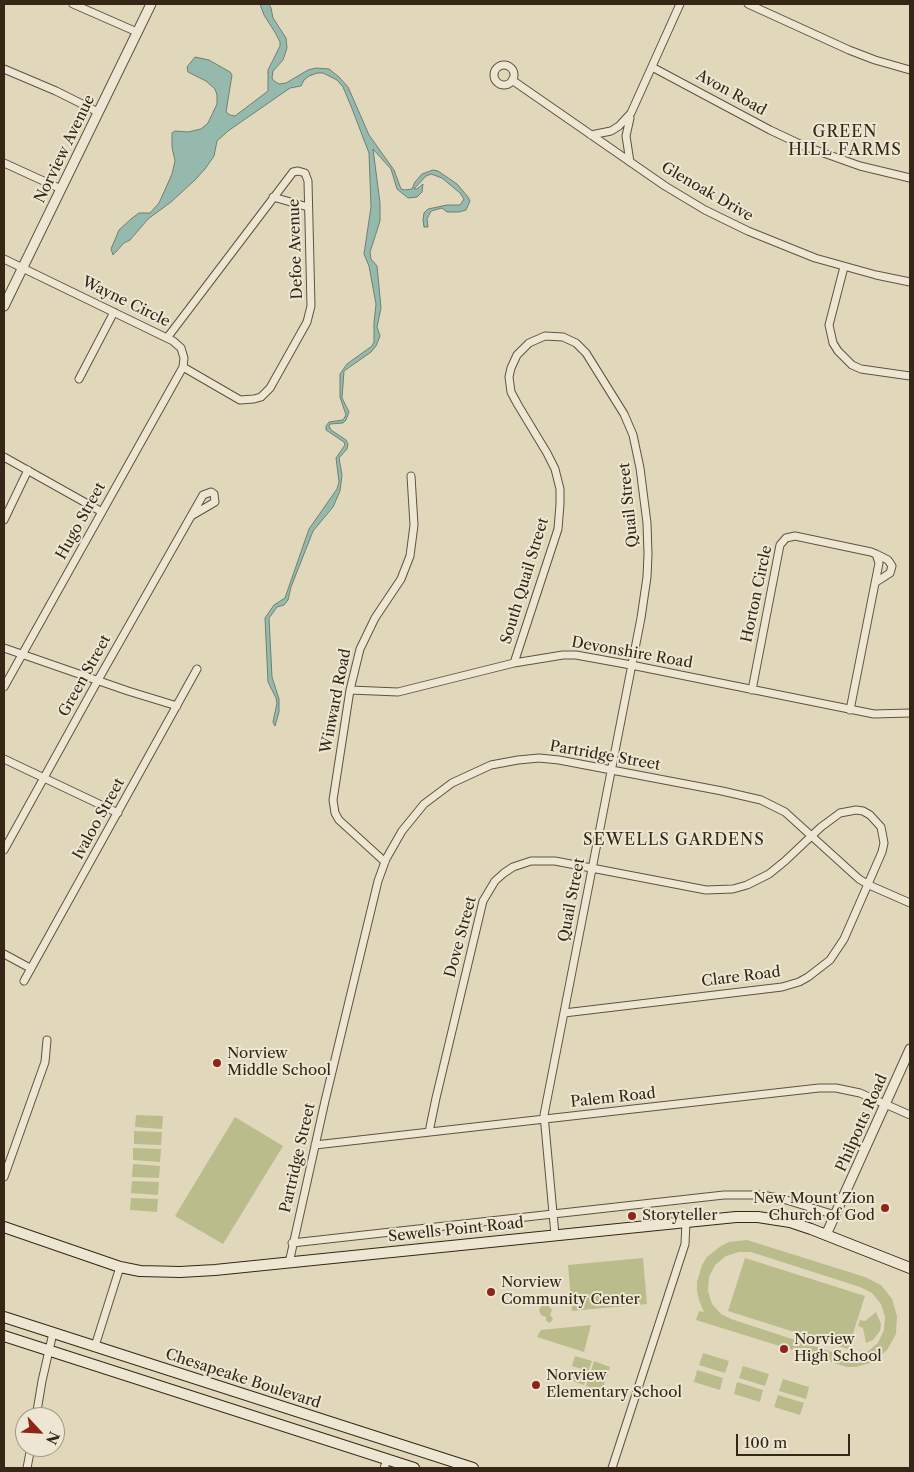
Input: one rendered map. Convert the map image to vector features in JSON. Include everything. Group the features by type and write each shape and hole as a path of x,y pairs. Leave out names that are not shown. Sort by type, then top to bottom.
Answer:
{"main road":[{"name":"Sewells Point Road","path":"4,1227 120,1267 140,1271 180,1272 288,1263 736,1217 758,1217 790,1222 910,1268"},
{"name":"Chesapeake Boulevard","path":"4,1317 473,1468"},
{"path":"4,1336 386,1464 414,1468"}],"street":[{"path":"73,4 137,32"},
{"name":"Norview Avenue","path":"4,306 151,4"},
{"path":"630,162 626,147 626,136 632,112 680,4"},
{"path":"748,4 848,50 910,70"},
{"name":"Avon Road","path":"652,67 804,146 860,166 910,178"},
{"path":"4,69 56,91 98,112"},
{"name":"Glenoak Drive","path":"512,80 682,197 748,231 815,258 844,267 910,282"},
{"path":"591,135 602,134 619,126 632,112"},
{"path":"4,163 61,189"},
{"name":"Defoe Avenue","path":"183,367 240,400 261,397 270,388 310,314 307,177 302,171 293,172 273,197"},
{"path":"167,338 273,197 308,207"},
{"name":"Wayne Circle","path":"4,259 173,341 181,348 184,358 183,367"},
{"path":"844,267 830,325 833,343 852,365 861,369 910,376"},
{"path":"79,379 114,312"},
{"name":"South Quail Street","path":"514,663 558,528 560,504 555,469 512,392 509,377 510,368 517,355 529,343 544,336 563,337 576,343 586,353 614,397"},
{"name":"Hugo Street","path":"4,688 183,367"},
{"name":"Quail Street","path":"555,1235 544,1119 641,618 647,577 647,523 637,450 624,414 614,397"},
{"path":"4,457 102,512"},
{"path":"4,520 28,470"},
{"name":"Winward Road","path":"385,862 339,820 333,804 354,669 366,636 401,579 410,556 414,525 411,476"},
{"name":"Green Street","path":"4,850 192,516"},
{"name":"Horton Circle","path":"752,690 780,545 783,540 790,536 795,536 876,554"},
{"path":"876,554 888,560 892,566 890,573 876,582"},
{"path":"850,710 880,563 876,554"},
{"path":"4,648 177,706"},
{"name":"Devonshire Road","path":"350,690 398,692 514,663 563,654 631,665 850,710 874,714 910,714"},
{"name":"Ivaloo Street","path":"24,981 197,669"},
{"name":"Partridge Street","path":"288,1263 373,898 385,862 402,831 424,804 452,782 482,768 501,762 539,758 611,769 761,800 785,812 869,885 910,903"},
{"path":"4,759 118,813"},
{"name":"Clare Road","path":"564,1014 782,987 798,982 820,970 837,951 844,939 869,885 884,843 882,827 870,815 856,810 840,813 812,835"},
{"name":"Dove Street","path":"429,1132 471,949 484,901 488,892 504,873 513,867 531,861 555,861 706,890 733,889 747,885 769,874 812,835"},
{"path":"4,954 30,968"},
{"path":"4,1178 45,1062 47,1040"},
{"name":"Philpotts Road","path":"826,1235 910,1049"},
{"name":"Palem Road","path":"314,1145 819,1088 845,1089 860,1093 910,1115"},
{"name":"Sewells Point Road","path":"292,1243 741,1194 783,1199 835,1215"},
{"path":"612,1468 685,1244 686,1222"},
{"path":"95,1346 120,1267"},
{"path":"38,1407 53,1333"}],"green space":[{"path":"136,1115 163,1116 162,1129 135,1127"},
{"path":"235,1117 283,1146 223,1244 175,1216"},
{"path":"134,1131 162,1132 161,1145 134,1144"},
{"path":"133,1148 161,1149 160,1162 133,1160"},
{"path":"133,1164 160,1166 159,1178 132,1177"},
{"path":"132,1181 159,1182 158,1195 131,1193"},
{"path":"131,1198 158,1199 157,1212 130,1210"},
{"path":"747,1240 865,1277 881,1285 892,1299 897,1316 896,1334 887,1350 873,1362 856,1367 847,1367 696,1320 699,1311 704,1312 697,1291 697,1282 702,1265 707,1257 729,1242","holes":["739,1252 751,1252 860,1287 872,1293 881,1304 885,1317 884,1330 878,1343 867,1352 854,1356 841,1355 721,1314 712,1304 708,1291 709,1277 715,1265 726,1256"]},
{"path":"643,1258 647,1304 572,1311 568,1265"},
{"path":"745,1258 865,1296 848,1349 728,1311"},
{"path":"547,1296 551,1300 548,1305 552,1310 550,1315 553,1319 550,1323 546,1321 546,1317 541,1315 539,1310 544,1304 543,1298"},
{"path":"876,1312 881,1324 880,1331 873,1340 866,1343 863,1328 858,1326 860,1320 865,1321"},
{"path":"591,1325 584,1352 537,1337 541,1330"},
{"path":"703,1353 729,1361 725,1373 699,1365"},
{"path":"575,1356 592,1361 588,1371 572,1366"},
{"path":"594,1361 610,1367 607,1377 591,1371"},
{"path":"743,1366 769,1374 765,1386 739,1378"},
{"path":"697,1370 723,1378 720,1390 694,1382"},
{"path":"575,1371 587,1375 584,1385 572,1381"},
{"path":"589,1376 605,1381 602,1391 586,1386"},
{"path":"783,1379 809,1387 806,1399 779,1391"},
{"path":"737,1382 763,1390 760,1402 734,1394"},
{"path":"778,1395 804,1403 800,1415 774,1407"}],"water":[{"path":"260,4 269,4 273,18 286,38 287,48 283,60 273,71 272,78 274,81 279,84 286,83 308,70 316,68 329,69 348,87 369,135 394,170 401,189 412,189 422,174 433,170 438,171 457,184 470,201 466,210 459,212 447,212 442,208 431,211 427,219 428,227 424,227 424,213 428,209 447,205 460,205 464,199 460,193 442,178 431,174 426,176 414,189 423,184 422,192 417,197 408,198 397,189 391,169 373,149 380,203 380,221 370,252 371,259 377,266 381,308 377,327 380,336 371,352 344,371 342,398 349,412 343,423 330,424 329,426 331,430 346,440 348,444 347,449 339,458 342,475 340,491 333,507 313,531 291,587 288,600 284,605 277,607 269,618 272,677 279,699 279,712 275,726 273,722 277,703 268,682 265,618 274,605 285,598 309,529 337,489 339,482 336,458 345,445 344,442 326,430 326,426 329,422 343,420 346,415 340,397 340,374 347,364 372,346 374,342 376,304 369,266 364,254 371,207 369,153 343,87 337,80 323,73 309,76 301,86 290,88 228,131 217,141 214,156 195,180 171,202 148,219 130,240 124,243 113,255 111,249 119,230 139,213 150,213 159,203 172,174 175,161 172,133 175,131 188,132 201,129 208,123 217,104 215,89 206,81 188,72 187,67 195,57 209,60 232,75 226,112 230,115 235,116 268,91 268,70 280,46 280,42 264,15"}],"place":[{"name":"Norview Middle School","path":"217,1063"},
{"name":"New Mount Zion Church of God","path":"885,1208"},
{"name":"Storyteller","path":"632,1216"},
{"name":"Norview Community Center","path":"491,1292"},
{"name":"Norview High School","path":"784,1349"},
{"name":"Norview Elementary School","path":"536,1385"}],"district":[{"name":"GREEN HILL FARMS","path":"845,141"},
{"name":"SEWELLS GARDENS","path":"674,840"}]}
